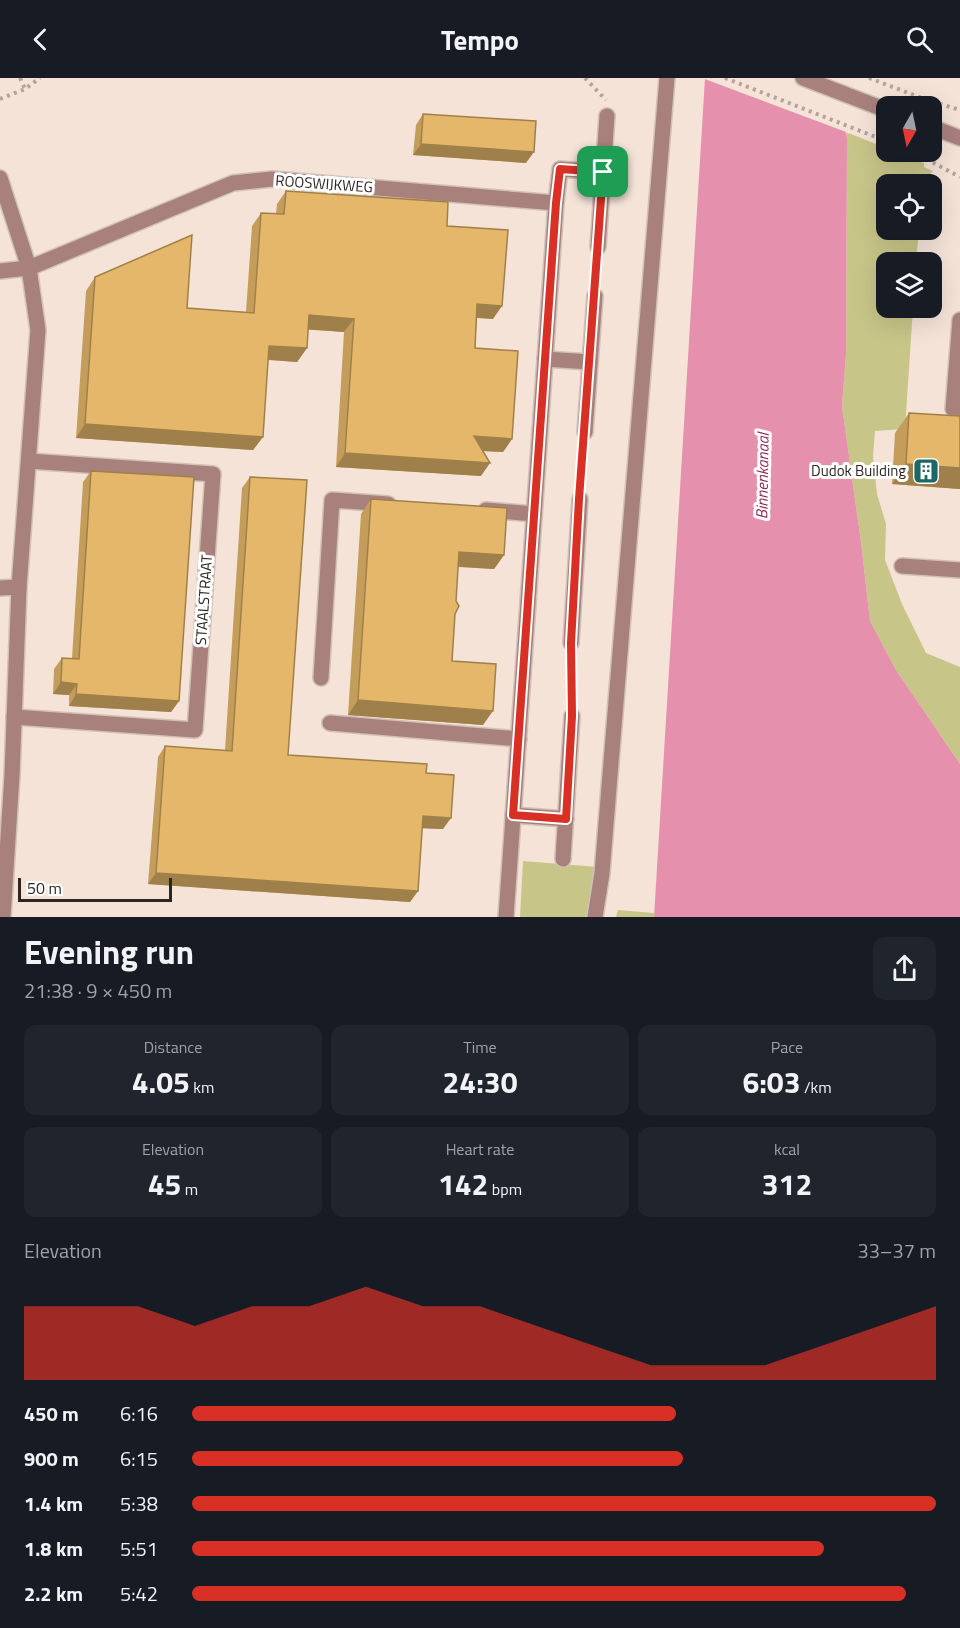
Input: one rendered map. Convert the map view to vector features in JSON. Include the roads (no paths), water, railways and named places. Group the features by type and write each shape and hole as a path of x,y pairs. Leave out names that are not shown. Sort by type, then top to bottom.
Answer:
{"street":[{"path":"595,917 603,861 667,78"},
{"path":"802,78 876,106"},
{"path":"598,247 607,116"},
{"path":"942,131 960,138"},
{"path":"506,917 560,169 603,172"},
{"path":"0,178 29,268 38,330 19,587 14,717 6,749 3,917"},
{"name":"ROOSWIJKWEG","path":"0,272 29,268 233,183 272,179 556,203"},
{"path":"585,432 595,296"},
{"path":"960,320 953,409 960,409"},
{"path":"545,359 590,362"},
{"name":"STAALSTRAAT","path":"14,717 195,730 213,474 29,461"},
{"path":"571,643 579,499"},
{"path":"321,678 332,500 404,505"},
{"path":"475,510 534,514"},
{"path":"902,566 960,570"},
{"path":"0,588 19,587"},
{"path":"563,859 572,716"},
{"path":"330,723 519,739"},
{"path":"513,815 566,819"}],"water":[{"name":"Binnenkanaal","path":"705,78 833,78 847,138 846,355 842,406 870,621 896,670 960,764 960,917 654,917"}],"place":[{"name":"Dudok Building","path":"926,471"}]}
